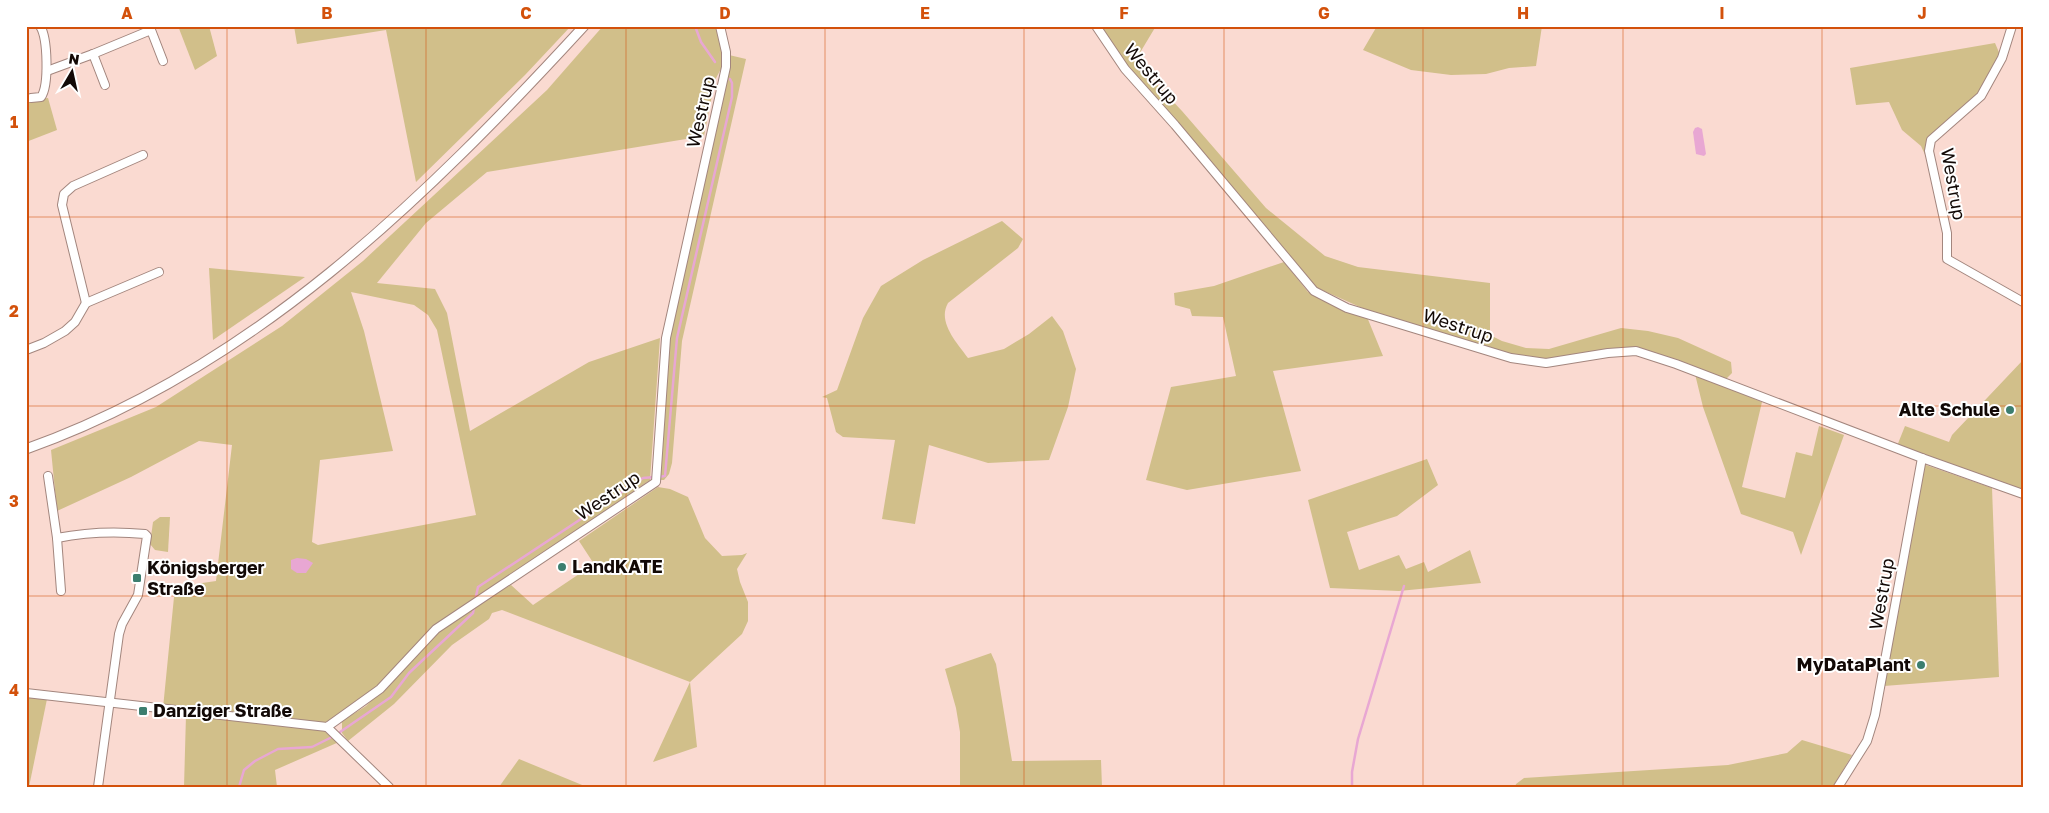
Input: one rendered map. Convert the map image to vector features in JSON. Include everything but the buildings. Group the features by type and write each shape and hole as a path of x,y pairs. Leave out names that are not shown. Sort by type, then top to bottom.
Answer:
{"main road":[{"path":"26,449 85,427 164,387 226,350 285,308 350,256 406,207 500,116 584,26"}],"street":[{"path":"31,98 41,97 45,92 45,76 47,71 44,34 40,26"},
{"name":"Westrup","path":"327,727 380,689 436,629 656,482 666,338 726,67 726,52 720,26"},
{"name":"Westrup","path":"1096,26 1125,69 1175,125 1314,291 1329,300 1347,308 1519,359 1546,363 1608,353 1636,351 1676,364 1922,458 2023,494"},
{"name":"Westrup","path":"2012,26 2002,58 1981,96 1931,140 1929,151 1946,233 1947,259 2023,302"},
{"path":"47,71 150,30 163,61"},
{"path":"93,54 104,85"},
{"path":"86,303 62,205 64,194 73,186 143,155"},
{"path":"26,350 44,343 65,331 75,322 86,303 159,272"},
{"name":"Westrup","path":"1838,787 1867,741 1875,715 1922,458"},
{"path":"48,476 57,538 61,591"},
{"path":"57,538 89,532 124,532 145,534 147,536 138,595 122,624 119,634 107,710 98,787"},
{"path":"26,693 327,727 389,787"}],"shaded area":[{"path":"178,26 209,26 217,56 195,70"},
{"path":"294,26 571,26 525,75 416,182 386,30 297,44"},
{"path":"603,26 718,26 723,49 722,67 715,80 704,136 487,172 426,223 377,283 435,289 447,313 470,431 589,362 660,338 650,480 436,626 364,699 332,720 322,723 163,708 175,587 216,581 232,445 199,441 131,477 57,511 51,450 156,407 282,326 363,261 547,90","holes":["351,292 414,305 428,315 437,330 476,515 318,545 312,542 320,460 393,451 364,331"]},
{"path":"1099,26 1156,26 1135,61 1182,111 1266,208 1325,256 1358,267 1490,283 1490,335 1502,341 1526,348 1549,349 1621,328 1648,331 1678,338 1731,362 1732,373 1725,380 1635,349 1546,362 1511,356 1371,312 1313,286 1127,69"},
{"path":"1377,26 1542,26 1536,66 1509,68 1486,74 1451,75 1411,70 1363,50"},
{"path":"1995,43 2001,57 1980,96 1929,139 1927,159 1921,146 1902,130 1889,102 1856,105 1850,68"},
{"path":"729,55 746,59 682,341 672,463 669,474 664,480 657,480 667,338"},
{"path":"48,98 57,130 26,142 26,100"},
{"path":"1698,127 1702,129 1706,154 1704,156 1696,154 1693,132"},
{"path":"1002,221 1023,239 1018,248 948,303 945,310 945,318 954,339 968,358 1004,349 1029,334 1052,316 1063,331 1076,369 1068,407 1049,460 988,463 929,445 915,524 882,519 895,440 843,437 836,432 827,398 822,397 837,390 863,318 881,286 923,260"},
{"path":"1284,262 1308,292 1367,317 1383,356 1273,371 1301,471 1187,490 1146,480 1171,387 1236,376 1223,317 1192,316 1190,309 1175,305 1174,293 1214,286"},
{"path":"209,268 305,277 213,340"},
{"path":"2023,360 2023,491 1897,446 1905,426 1949,442 1952,435"},
{"path":"1695,374 1762,402 1742,487 1785,498 1796,452 1812,456 1819,426 1844,435 1801,555 1793,532 1741,514 1703,407"},
{"path":"1427,459 1438,485 1397,516 1347,532 1359,570 1399,555 1406,569 1424,562 1428,572 1470,550 1481,583 1399,591 1330,588 1308,500"},
{"path":"1923,464 1992,488 1999,677 1884,686"},
{"path":"658,487 670,489 688,497 705,538 722,556 747,553 737,569 748,602 748,621 742,634 690,682 502,610 492,613 489,619 452,645 394,704 348,741 342,733 342,721 366,706 440,631 477,604 511,585 533,605 594,564 579,541"},
{"path":"160,517 170,517 168,552 155,550 150,544 153,522"},
{"path":"297,558 306,559 313,563 306,573 297,573 291,569 291,560"},
{"path":"991,653 996,664 1012,761 1101,760 1102,787 960,787 960,732 956,708 945,669"},
{"path":"690,682 697,747 653,762"},
{"path":"26,696 47,699 29,787 26,787"},
{"path":"186,715 324,731 339,742 275,770 277,787 184,787"},
{"path":"1802,740 1852,755 1833,787 1515,787 1524,778 1728,765 1787,753"},
{"path":"519,759 587,787 499,787"}],"waterway":[{"path":"695,26 701,42 715,62"},
{"path":"658,477 665,476 677,338 732,97 732,83 730,79"},
{"path":"475,601 478,587 643,478 655,477"},
{"path":"1352,787 1352,772 1358,739 1404,586"},
{"path":"340,732 391,697 409,673 473,613 474,607"},
{"path":"239,787 244,770 255,761 278,749 312,747 330,738"}],"place":[{"name":"Alte Schule","path":"2010,410"},
{"name":"LandKATE","path":"562,567"},
{"name":"Königsberger Straße","path":"137,578"},
{"name":"MyDataPlant","path":"1921,665"},
{"name":"Danziger Straße","path":"143,711"}]}
